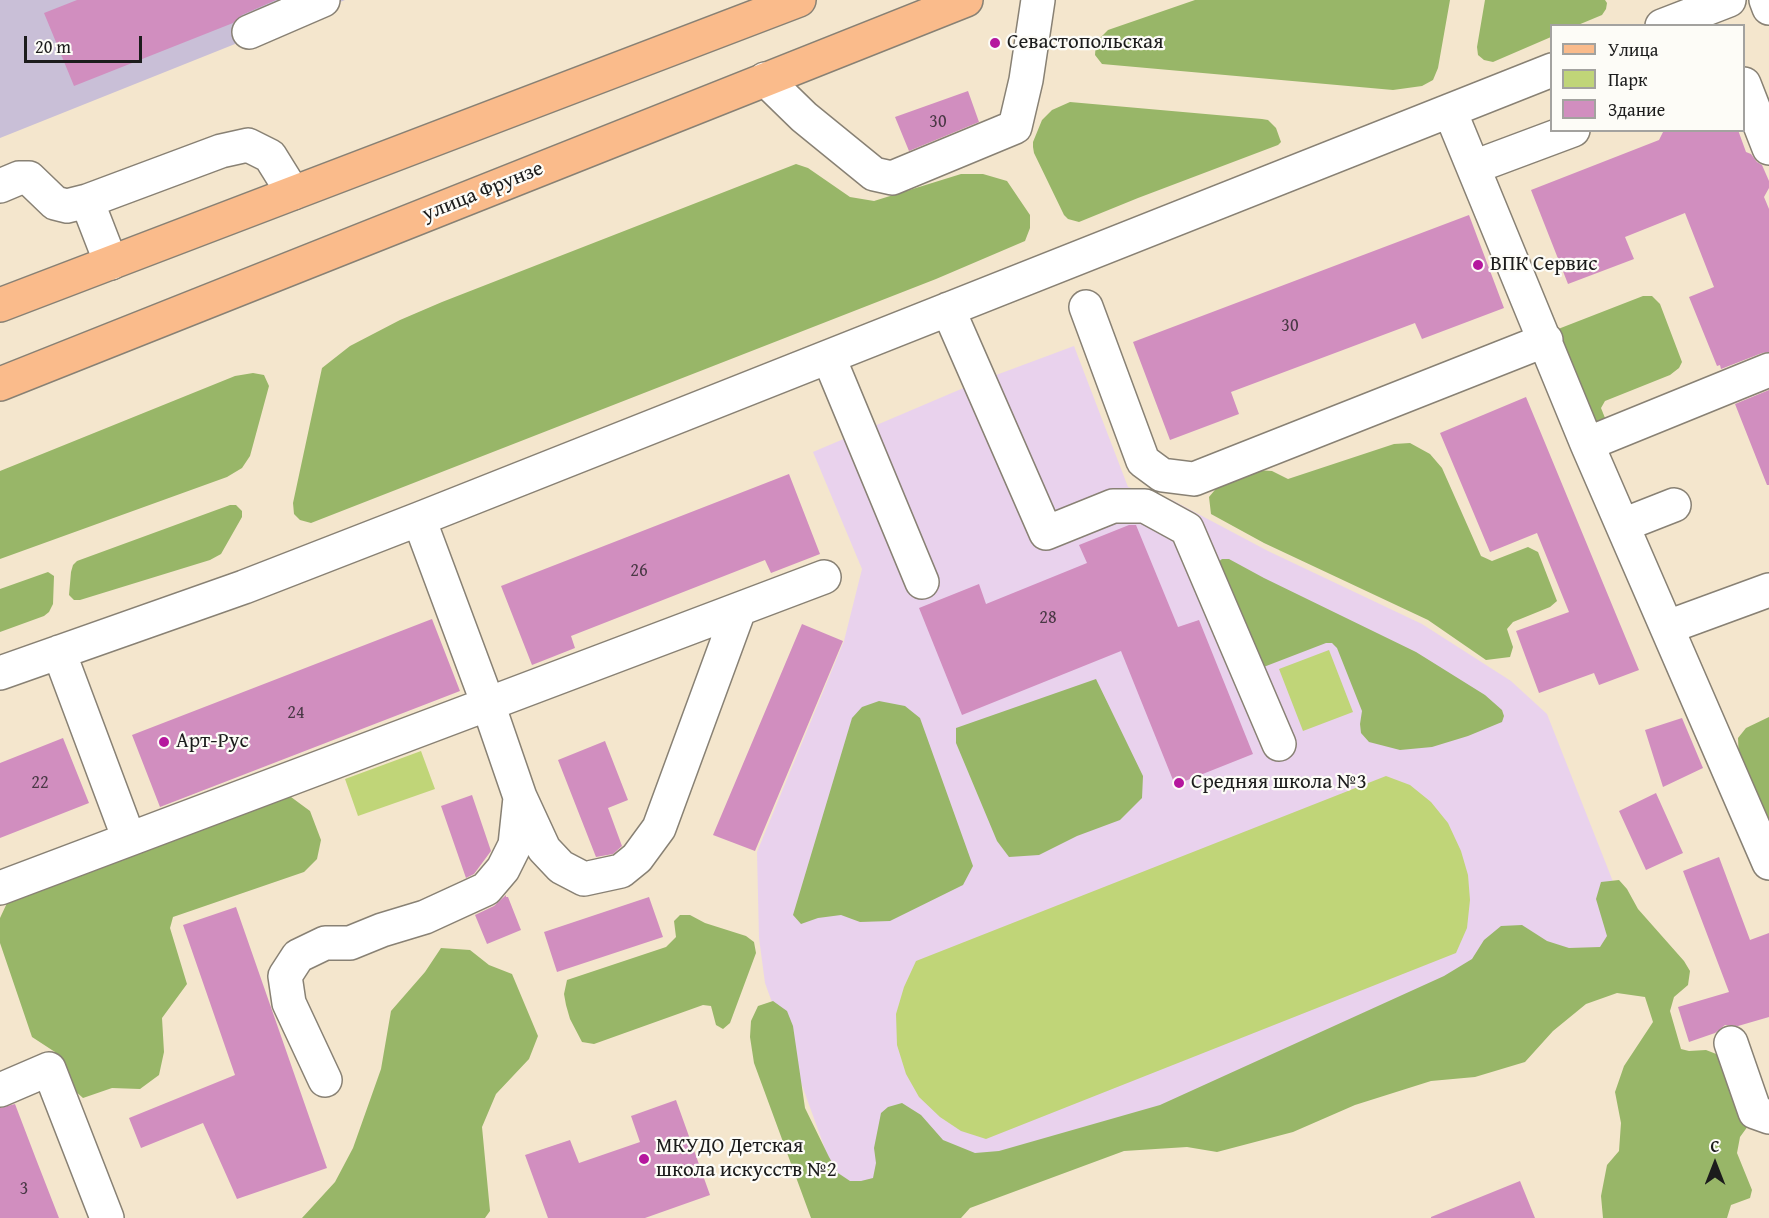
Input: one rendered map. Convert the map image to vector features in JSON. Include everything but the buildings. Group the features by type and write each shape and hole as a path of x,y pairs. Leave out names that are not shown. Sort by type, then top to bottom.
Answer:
{"main road":[{"name":"улица Фрунзе","path":"0,384 966,0"},
{"path":"0,305 778,4"}],"street":[{"path":"765,79 804,117 874,174 892,178 1015,127 1026,80 1038,0"},
{"path":"1667,24 1729,0"},
{"path":"1766,0 1769,8"},
{"path":"249,32 314,2"},
{"path":"0,673 244,587 419,519 1550,70"},
{"path":"1745,89 1769,148"},
{"path":"1450,111 1587,444 1769,863"},
{"path":"1474,167 1568,132"},
{"path":"0,186 20,178 29,178 55,203 67,206 87,201 221,151 248,145 270,156 293,193"},
{"path":"87,201 111,263"},
{"path":"1086,307 1143,461 1162,475 1194,479 1546,340"},
{"path":"948,309 1046,533 1113,506 1145,506 1187,529 1279,744"},
{"path":"829,357 922,582"},
{"path":"1587,444 1769,370"},
{"path":"1623,525 1674,505"},
{"path":"419,519 520,797 544,849 561,867 584,879 621,871 637,858 658,828 739,610"},
{"path":"0,888 824,577"},
{"path":"1668,627 1769,590"},
{"path":"59,652 129,840"},
{"path":"325,1080 289,1003 285,976 298,956 325,943 350,943 424,916 486,889 503,869 515,845 520,797"},
{"path":"1731,1043 1755,1112 1769,1117"},
{"path":"0,1090 49,1069 107,1218"}],"shaded area":[{"path":"0,0 345,0 0,138"},
{"name":"Средняя школа №3","path":"1074,346 1128,487 1172,500 1268,551 1422,624 1511,681 1547,714 1636,940 850,1218 765,983 759,938 757,852 844,641 862,569 813,452 980,381"}],"green space":[{"path":"1195,0 1450,0 1438,68 1433,80 1422,86 1393,90 1102,64 1095,55 1096,42 1108,30"},
{"path":"1485,0 1605,0 1607,3 1602,15 1580,24 1550,24 1550,37 1493,62 1484,60 1478,55 1477,47"},
{"path":"1070,102 1268,120 1276,128 1281,142 1079,222 1068,219 1064,215 1033,147 1042,120 1052,110"},
{"path":"796,164 808,168 850,197 874,201 961,174 983,174 1007,181 1030,215 1030,228 1025,241 936,279 311,523 300,520 294,514 293,503 322,368 350,346 400,320 442,302"},
{"path":"1643,296 1652,296 1660,304 1682,362 1679,368 1670,375 1605,401 1601,408 1607,423 1594,434 1553,331"},
{"path":"253,373 264,375 269,386 250,456 242,468 227,477 0,559 0,471 235,376"},
{"path":"1410,443 1430,454 1442,468 1481,556 1492,561 1528,547 1538,552 1557,601 1550,607 1513,622 1507,629 1513,647 1510,657 1486,660 1428,620 1264,543 1211,514 1209,497 1224,479 1241,469 1272,471 1288,479 1394,444"},
{"path":"230,505 236,505 242,511 242,517 221,554 210,560 80,600 74,600 69,595 71,572 77,561"},
{"path":"1222,559 1229,559 1416,652 1485,695 1502,710 1504,716 1502,722 1432,747 1400,750 1369,742 1361,733 1362,711 1337,648 1332,643 1326,643 1261,668 1218,562"},
{"path":"48,572 54,576 53,604 49,612 44,616 0,632 0,589"},
{"path":"1329,650 1353,712 1303,731 1279,669"},
{"path":"1096,679 1143,776 1142,798 1120,820 1077,836 1039,855 1009,857 997,841 956,743 956,728"},
{"path":"879,701 905,706 920,718 973,866 963,885 890,921 860,922 841,915 818,918 801,924 793,915 852,718 862,707"},
{"path":"1769,717 1769,826 1739,760 1738,738 1746,728"},
{"path":"421,751 435,789 358,816 345,779"},
{"path":"1386,776 1410,785 1431,802 1448,823 1461,851 1468,875 1470,900 1467,928 1456,953 986,1139 961,1131 940,1117 919,1097 906,1074 897,1045 896,1014 904,987 916,961"},
{"path":"291,797 310,811 321,840 317,859 304,872 173,917 170,928 187,984 162,1018 164,1052 159,1075 140,1089 112,1088 83,1098 63,1080 55,1052 32,1037 0,943 0,918 7,903 271,798"},
{"path":"1619,880 1638,909 1684,961 1690,971 1688,985 1674,997 1670,1011 1681,1049 1706,1050 1724,1057 1748,1126 1740,1137 1737,1153 1752,1190 1750,1198 1731,1205 1727,1218 1603,1218 1601,1196 1607,1165 1619,1151 1621,1123 1615,1092 1624,1066 1653,1022 1645,997 1617,993 1586,1004 1553,1031 1525,1062 1475,1077 1431,1081 1355,1105 1293,1132 1217,1152 1187,1147 1124,1151 970,1208 961,1218 811,1218 754,1063 750,1037 751,1021 758,1006 773,1001 787,1011 793,1026 805,1108 838,1173 850,1181 861,1181 873,1178 876,1163 874,1148 881,1113 888,1107 902,1103 921,1115 943,1140 975,1153 999,1151 1160,1105 1444,976 1472,959 1484,940 1501,926 1522,925 1547,941 1569,948 1600,947 1607,936 1596,899 1601,882"},
{"path":"680,915 690,915 705,923 746,936 754,942 756,953 730,1023 723,1029 716,1025 711,1006 703,1005 594,1044 582,1042 570,1019 566,1005 564,994 567,980 666,947 676,937 674,921"},
{"path":"441,948 470,950 489,965 512,974 538,1036 529,1059 496,1094 482,1127 490,1211 485,1218 302,1218 335,1182 353,1148 381,1069 391,1011 425,972"}],"place":[{"name":"Севастопольская","path":"995,43"},
{"name":"ВПК Сервис","path":"1478,265"},
{"name":"Арт-Рус","path":"164,742"},
{"name":"Средняя школа №3","path":"1179,783"},
{"name":"МКУДО Детская школа искусств №2","path":"644,1159"}]}
